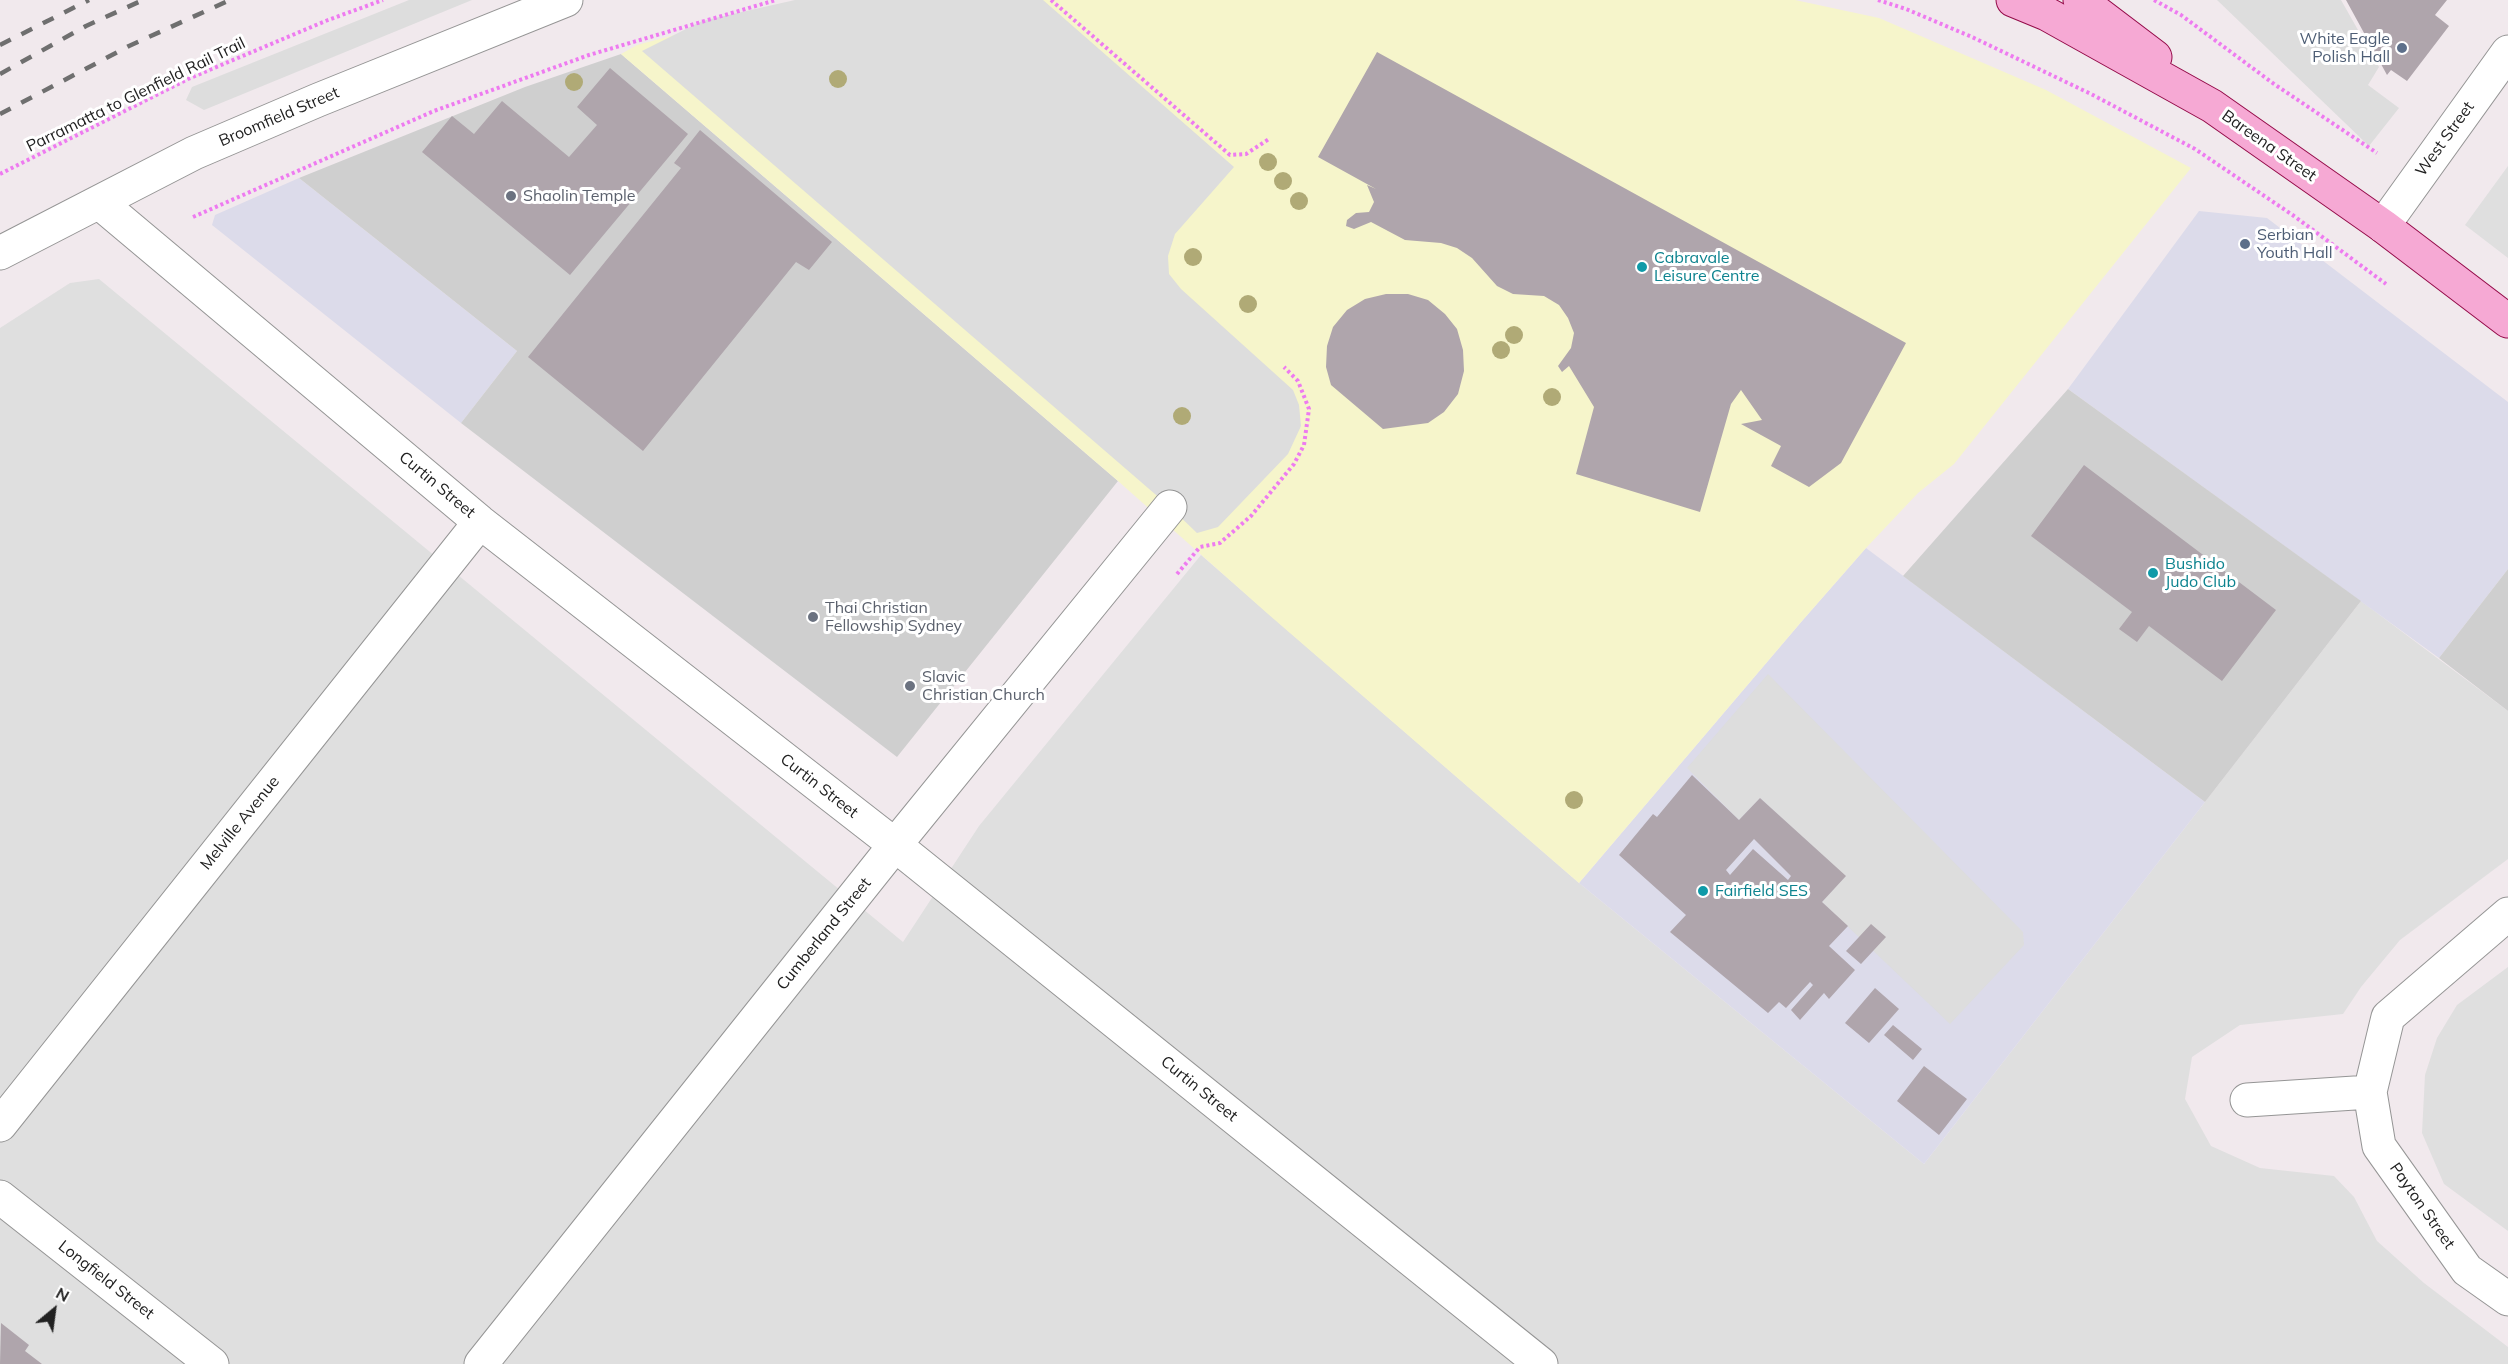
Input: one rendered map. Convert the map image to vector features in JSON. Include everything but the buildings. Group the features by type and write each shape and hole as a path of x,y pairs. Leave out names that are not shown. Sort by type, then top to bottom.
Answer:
{"main road":[{"name":"Bareena Street","path":"2013,0 2047,14 2212,106 2383,226 2508,321"},
{"path":"2080,0 2110,20 2238,125"}],"street":[{"name":"Broomfield Street","path":"0,253 215,144 566,0"},
{"name":"West Street","path":"2383,226 2508,52"},
{"name":"Curtin Street","path":"100,203 480,522 895,845 1541,1364"},
{"name":"Cumberland Street","path":"481,1364 895,845 1170,507"},
{"name":"Melville Avenue","path":"0,1125 480,522"},
{"name":"Payton Street","path":"2508,914 2388,1017 2370,1092 2379,1146 2467,1270 2508,1299"},
{"path":"2247,1100 2370,1092"},
{"name":"Longfield Street","path":"0,1197 212,1364"}],"path":[{"name":"Parramatta to Glenfield Rail Trail","path":"0,174 188,80 328,20 382,0"},
{"path":"193,217 434,111 588,56 776,0"},
{"path":"1051,0 1230,155 1246,154 1269,139"},
{"path":"1878,0 1906,9 1982,42 2091,94 2195,149 2294,216 2386,284"},
{"path":"2154,0 2181,15 2284,90 2377,153"},
{"path":"1177,574 1200,547 1220,543 1251,516 1294,464 1304,446 1309,409 1298,381 1284,367"}],"shaded area":[{"path":"409,0 472,0 204,110 186,100 192,87"},
{"path":"795,0 1043,0 1234,167 1175,234 1168,256 1169,274 1181,289 1293,390 1299,405 1301,426 1288,454 1218,527 1197,533 1170,507 642,51 702,21"},
{"path":"2217,0 2341,0 2379,67 2368,85 2399,108 2369,146"},
{"path":"621,54 1118,481 897,757 461,423 517,351 299,178 525,87"},
{"path":"2508,166 2508,258 2465,225"},
{"path":"299,178 517,351 461,423 212,225 215,215"},
{"path":"2199,211 2267,218 2508,402 2508,569 2439,658 2068,389"},
{"path":"99,279 903,942 979,826 1201,555 1579,883 1924,1164 2361,601 2508,711 2508,859 2400,940 2361,987 2343,1014 2240,1025 2192,1057 2185,1099 2211,1146 2260,1168 2334,1176 2354,1197 2377,1241 2424,1283 2508,1347 2508,1364 0,1364 0,328 70,283"},
{"path":"2068,389 2361,601 2205,802 1903,576"},
{"path":"1866,548 2205,802 1924,1164 1579,883"},
{"path":"2508,569 2508,711 2439,658"},
{"path":"1768,674 2023,932 2024,945 1950,1024 1822,902 1845,876 1760,798 1739,820 1687,768"},
{"path":"2508,967 2508,1231 2444,1184 2422,1133 2425,1075 2437,1038 2457,1005"}],"green space":[{"path":"806,0 1795,0 1879,18 2046,90 2191,168 1954,464 1918,493 1866,548 1579,883 1118,481 621,54 637,45"}],"railway":[{"path":"0,45 89,0"},
{"path":"0,74 86,26 143,0"},
{"path":"0,114 129,46 230,0"}],"place":[{"name":"White Eagle Polish Hall","path":"2402,48"},
{"name":"Shaolin Temple","path":"511,196"},
{"name":"Serbian Youth Hall","path":"2245,244"},
{"name":"Cabravale Leisure Centre","path":"1642,267"},
{"name":"Bushido Judo Club","path":"2153,573"},
{"name":"Thai Christian Fellowship Sydney","path":"813,617"},
{"name":"Slavic Christian Church","path":"910,686"},
{"name":"Fairfield SES","path":"1703,891"}]}
